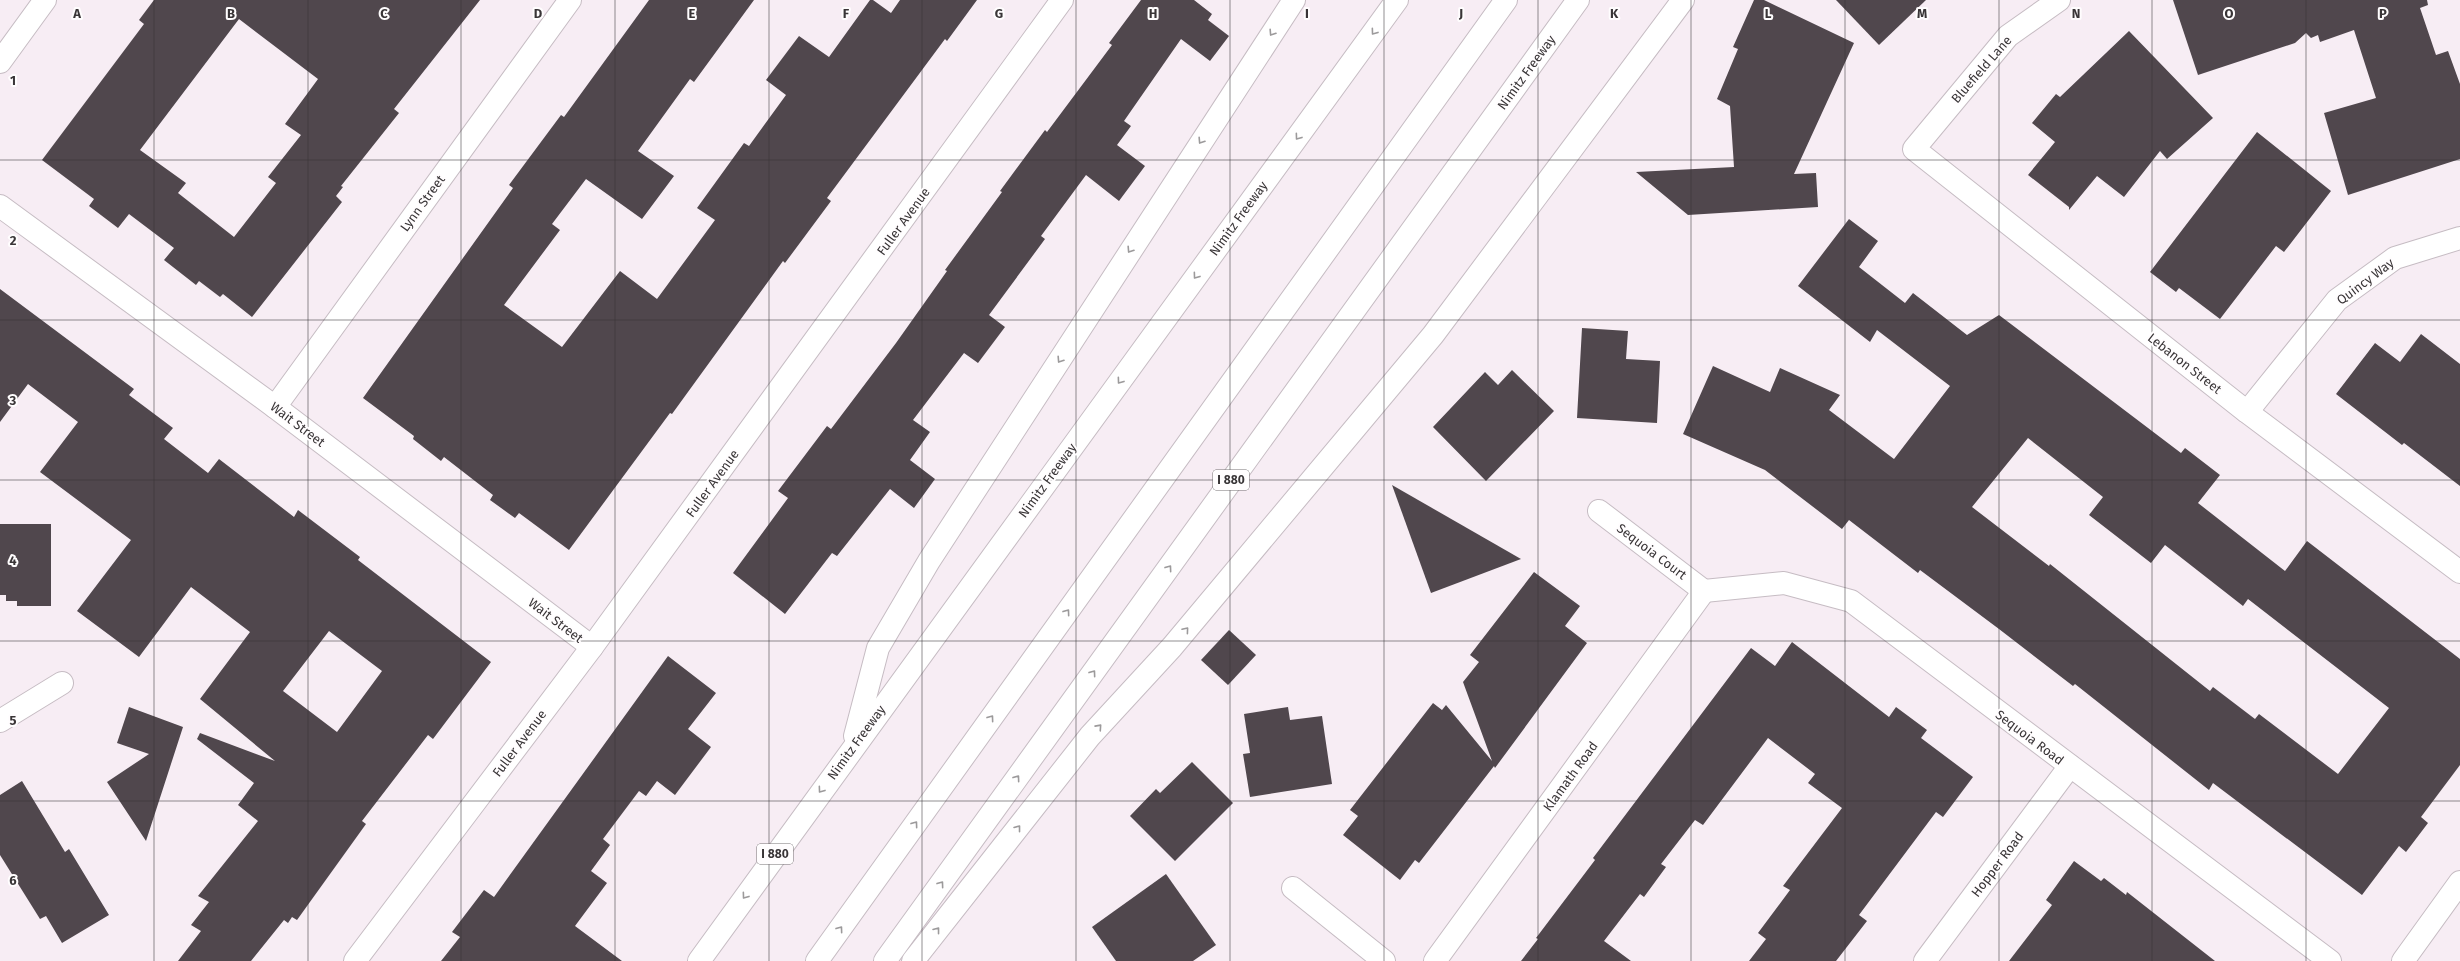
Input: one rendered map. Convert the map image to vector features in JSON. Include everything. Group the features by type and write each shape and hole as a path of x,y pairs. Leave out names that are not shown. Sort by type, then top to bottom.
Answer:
{"main road":[{"path":"0,62 45,0"},
{"name":"Lynn Street","path":"275,407 570,0"},
{"name":"Fuller Avenue","path":"355,961 592,647 1062,0"},
{"path":"852,747 878,648 925,568 1294,0"},
{"name":"Nimitz Freeway","path":"699,961 852,747 1397,0"},
{"path":"817,961 1506,0"},
{"name":"Nimitz Freeway","path":"885,961 1578,0"},
{"path":"913,961 1090,736 1172,647 1433,336 1683,0"},
{"name":"Bluefield Lane","path":"1914,149 2008,36 2059,0"},
{"name":"Lebanon Street","path":"1914,149 2247,412 2460,572"},
{"name":"Wait Street","path":"0,206 275,407 592,647"},
{"name":"Quincy Way","path":"2247,412 2337,300 2394,258 2460,238"},
{"name":"Sequoia Court","path":"1599,511 1704,591"},
{"name":"Sequoia Road","path":"1704,591 1784,583 1851,601 2330,961"},
{"name":"Klamath Road","path":"1435,961 1704,591"},
{"path":"0,721 62,683"},
{"name":"Hopper Road","path":"1925,961 2070,766"},
{"path":"2403,961 2460,882"},
{"path":"1293,888 1384,961"}],"building":[{"path":"154,0 480,0 394,109 399,113 341,186 343,187 336,196 342,202 252,317 223,294 220,297 199,281 196,285 164,260 174,248 129,214 118,228 89,206 94,199 42,160 144,24 139,20","holes":["239,19 318,79 285,124 301,135 268,177 276,183 234,237 178,193 186,183 140,150"]},
{"path":"649,0 754,0 694,82 690,79 638,151 674,176 642,219 586,179 552,224 560,230 504,305 562,347 620,271 657,299 715,220 697,208 744,143 749,146 786,95 766,80 799,36 829,57 870,0 873,0 891,13 900,0 977,0 947,41 945,39 827,198 831,201 785,263 783,261 672,414 670,413 569,550 519,513 515,518 490,500 493,495 444,457 441,461 413,439 414,436 363,398 513,188 509,185 561,115 564,117"},
{"path":"1141,0 1194,0 1212,14 1208,20 1229,36 1210,61 1181,39 1124,121 1131,126 1117,145 1145,166 1119,201 1086,175 1041,236 1045,239 989,315 1005,327 978,363 964,353 913,420 930,432 910,460 935,479 914,508 890,489 837,556 832,553 785,614 733,573 788,498 778,491 827,426 831,429 896,343 947,271 945,270 1002,192 1000,191 1045,130 1047,132 1112,45 1109,43"},
{"path":"1754,0 1764,0 1854,43 1794,174 1816,173 1818,207 1688,215 1636,172 1734,167 1730,106 1717,99 1738,49 1733,47"},
{"path":"1836,0 1926,0 1879,45"},
{"path":"2173,0 2427,0 2428,5 2420,8 2436,55 2448,51 2460,84 2460,159 2348,195 2324,113 2376,98 2354,30 2320,42 2318,35 2311,38 2306,33 2295,43 2198,75"},
{"path":"2129,31 2213,118 2167,159 2160,151 2124,197 2097,176 2069,210 2069,207 2028,175 2055,142 2032,123 2056,94 2060,97"},
{"path":"2257,132 2331,191 2284,252 2276,246 2220,319 2179,288 2176,292 2150,272"},
{"path":"1849,219 1878,241 1859,267 1905,303 1913,293 1967,335 1999,315 2181,453 2185,448 2220,475 2198,503 2285,571 2307,541 2460,659 2460,765 2421,817 2428,823 2406,852 2399,846 2362,895 2213,783 2209,790 2075,684 2073,686 1920,570 1918,573 1849,520 1842,529 1765,470 1683,434 1713,366 1770,392 1780,368 1840,395 1829,410 1894,459 1950,386 1877,330 1870,342 1798,286","holes":["2028,438 2103,497 2089,515 2151,563 2165,545 2243,606 2248,599 2389,708 2338,774 2259,714 2255,719 2213,687 2210,691 2050,564 2049,566 1972,507"]},
{"path":"0,289 134,389 129,395 173,428 164,439 208,473 219,459 294,517 298,510 360,557 358,560 491,662 433,739 428,735 362,821 366,824 297,920 292,917 288,923 284,920 251,961 178,961 201,931 191,925 209,902 198,896 258,821 238,805 254,783 197,739 200,733 275,761 200,699 250,632 191,587 139,657 77,611 131,540 40,472 78,422 28,384 0,422","holes":["329,631 382,671 337,732 283,691"]},
{"path":"1582,328 1628,331 1626,359 1660,361 1657,423 1577,418"},
{"path":"2421,334 2460,364 2460,486 2404,443 2402,445 2336,394 2375,343 2400,362"},
{"path":"1512,370 1554,411 1486,481 1433,427 1485,372 1498,385"},
{"path":"1392,485 1521,559 1431,593"},
{"path":"0,524 51,524 51,606 17,606 17,601 6,601 6,595 0,595"},
{"path":"1534,572 1580,606 1565,626 1587,643 1495,768 1494,766 1419,863 1415,860 1400,880 1343,835 1358,816 1350,810 1433,703 1442,710 1446,705 1492,761 1463,682 1479,662 1470,655"},
{"path":"1229,630 1256,655 1228,685 1201,660"},
{"path":"1792,642 1889,717 1896,707 1927,730 1921,738 1973,777 1943,817 1936,812 1859,915 1867,921 1836,961 1749,961 1766,939 1758,933 1790,890 1783,886 1842,808 1808,783 1815,774 1768,738 1703,825 1695,820 1661,864 1666,867 1644,897 1640,894 1604,941 1631,961 1521,961 1538,939 1536,938 1595,860 1593,858 1751,648 1775,666"},
{"path":"668,656 716,693 688,729 711,747 675,795 657,781 646,796 639,791 603,839 610,845 591,871 607,883 575,926 622,961 441,961 460,937 452,932 484,890 494,897"},
{"path":"129,707 183,727 146,841 107,782 149,754 117,743"},
{"path":"1288,707 1290,720 1322,716 1332,784 1250,797 1243,754 1250,753 1244,714"},
{"path":"1192,762 1233,803 1175,861 1130,816 1156,789 1160,793"},
{"path":"22,781 65,852 69,849 109,915 62,943 46,916 40,919 0,855 0,795"},
{"path":"2074,861 2101,881 2104,878 2126,895 2127,892 2215,961 2009,961 2052,905 2046,900"},
{"path":"1166,874 1216,945 1193,961 1116,961 1092,927"}]}
